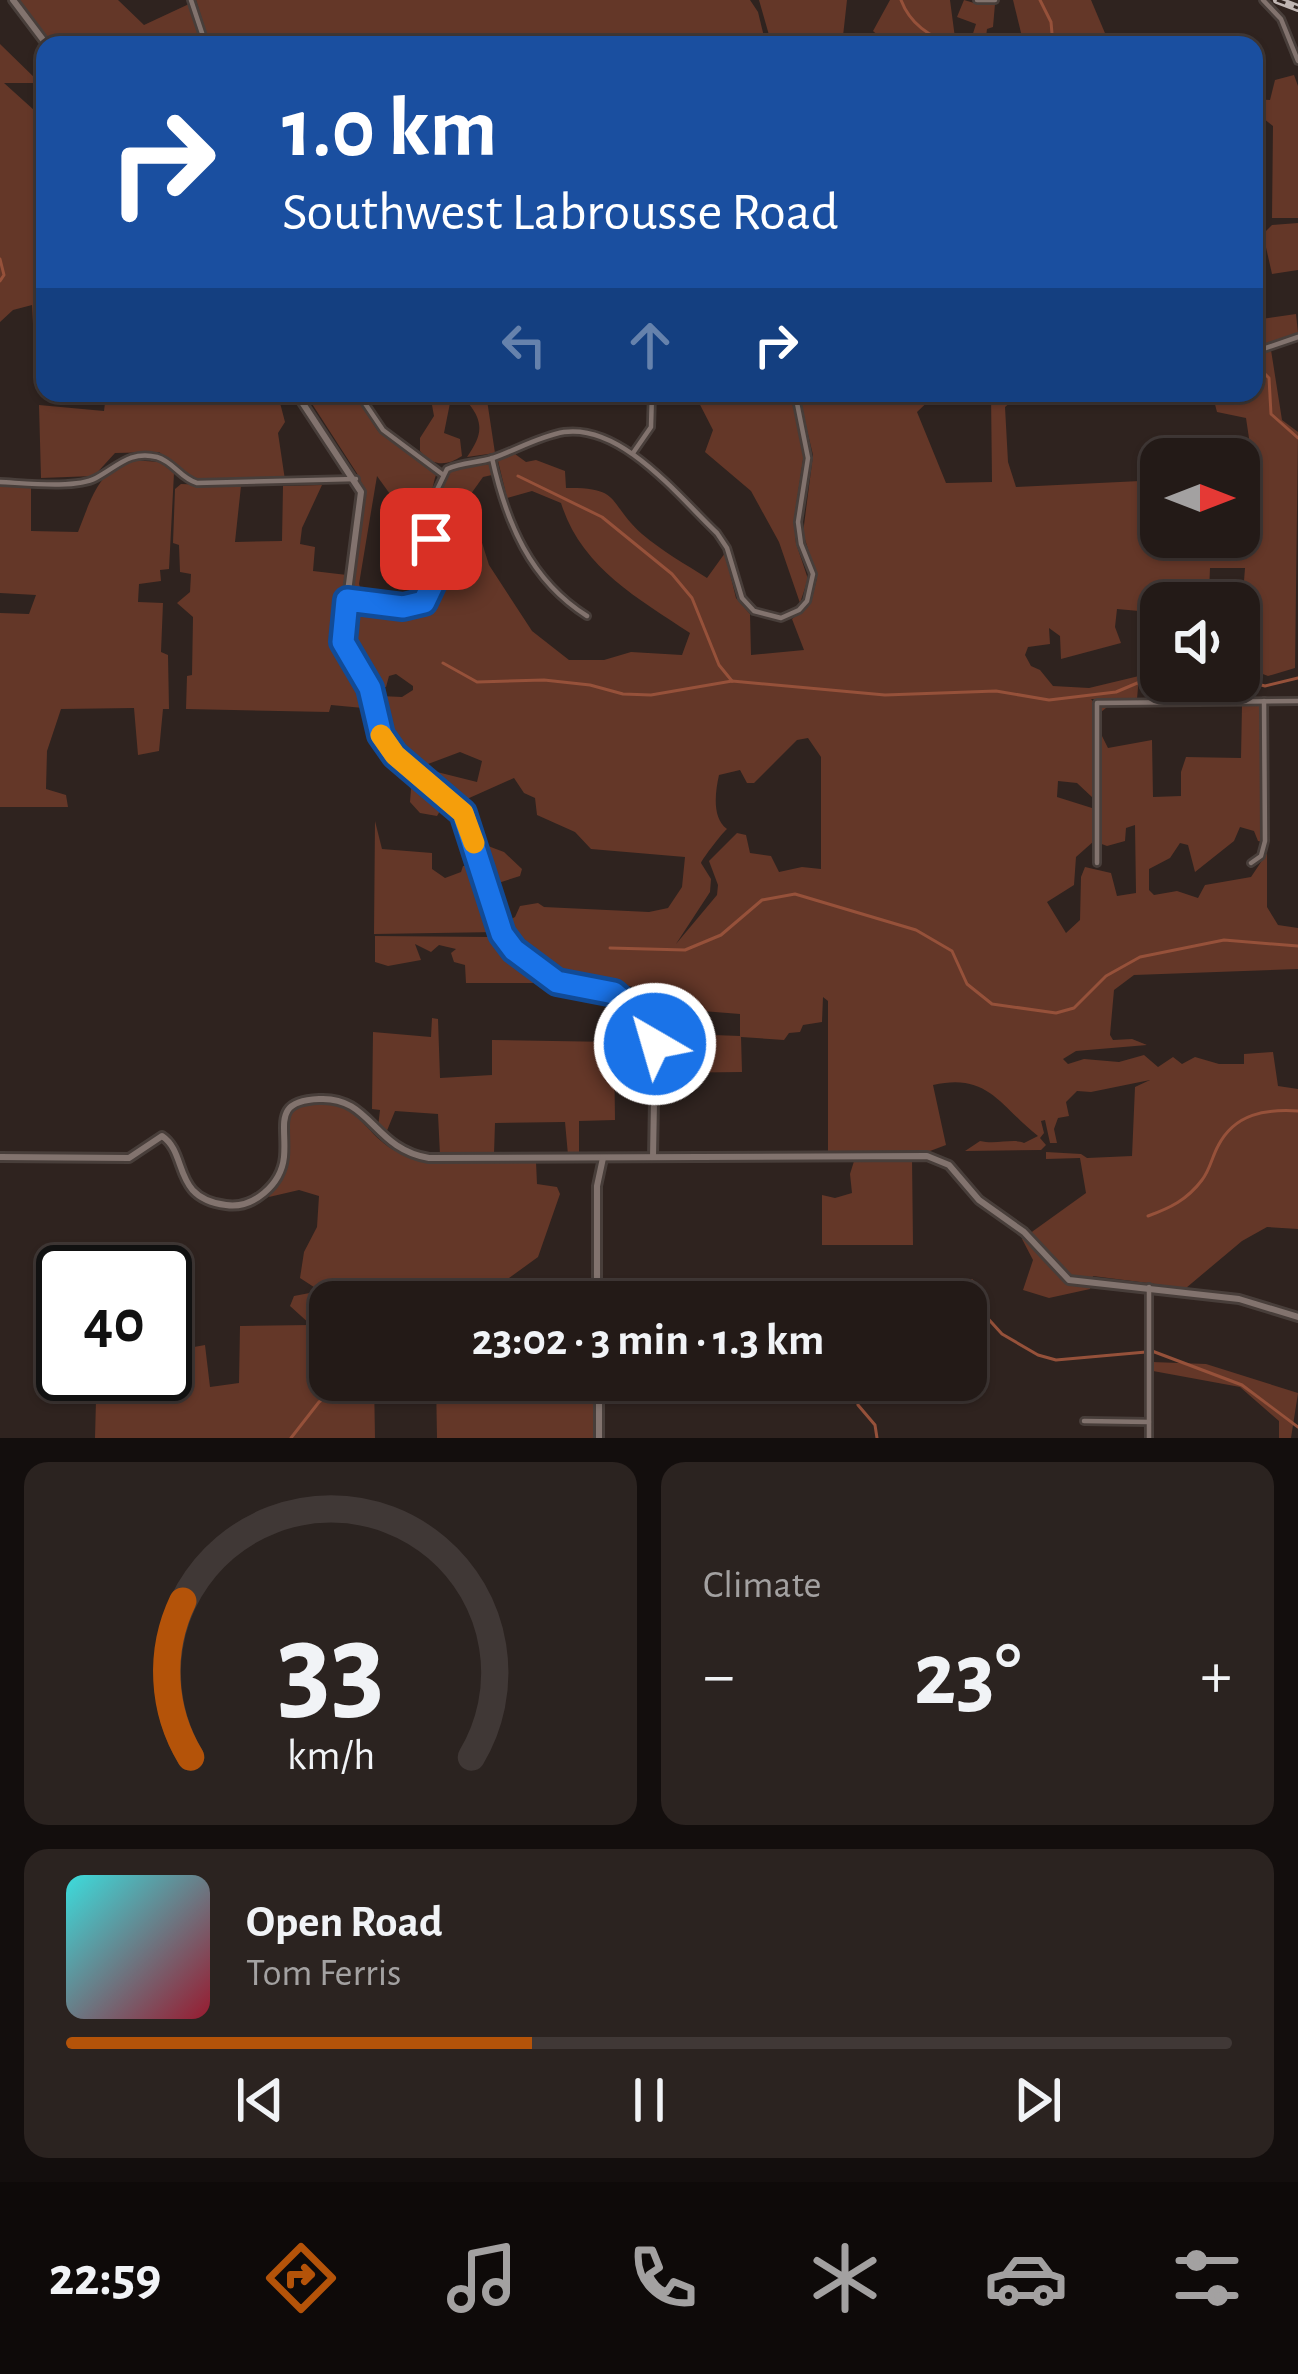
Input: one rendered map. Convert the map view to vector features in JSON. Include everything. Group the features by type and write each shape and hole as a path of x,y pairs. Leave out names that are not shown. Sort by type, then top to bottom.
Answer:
{"street":[{"path":"14,0 40,36"},
{"path":"191,0 203,36"},
{"path":"976,0 995,0"},
{"path":"1264,0 1280,20 1298,61"},
{"path":"1263,349 1298,337"},
{"path":"302,402 356,479 361,502 343,642 370,688 381,735 395,755 463,813 507,942 557,982 614,993 651,1026 655,1044 653,1158"},
{"path":"364,402 383,430 442,474"},
{"path":"633,454 651,427 652,402"},
{"path":"347,600 413,606 430,597 432,519 442,474 459,463 492,458 572,431 608,438 633,454 717,533 727,548 746,605 762,616 789,615 807,601 813,581 799,531 808,458 797,402"},
{"path":"0,482 83,482 115,463 143,456 166,461 183,478 197,483 356,479"},
{"path":"492,458 503,503 529,559 554,591 587,616"},
{"path":"1250,863 1261,856 1265,841 1264,701"},
{"path":"1097,863 1096,703 1298,701"},
{"path":"0,1157 127,1158 139,1155 162,1136 170,1141 182,1175 198,1195 211,1202 242,1206 257,1200 281,1169 286,1112 302,1101 329,1099 353,1106 386,1141 416,1156 930,1156 949,1165 977,1198 1024,1232 1065,1277 1243,1300 1298,1317"},
{"path":"597,1281 597,1186 603,1158"},
{"path":"1149,1287 1149,1438"},
{"path":"599,1401 599,1438"},
{"path":"1084,1421 1149,1422"}],"shaded area":[{"path":"19,0 118,0 144,25 189,4 198,36 45,36"},
{"path":"196,0 750,0 764,36 207,36"},
{"path":"759,0 847,0 843,36 769,35"},
{"path":"890,0 950,0 955,36 879,36 873,31"},
{"path":"964,0 995,4 993,27 986,36 972,36 976,24 957,17"},
{"path":"1013,0 1091,0 1106,36 1022,36"},
{"path":"0,44 36,79 36,83 4,83 36,112 36,324 32,305 13,310 0,322"},
{"path":"1294,75 1298,86 1298,218 1272,218 1273,126 1263,118 1263,100 1270,100 1275,80"},
{"path":"1298,223 1298,270 1272,274 1263,234 1272,225"},
{"path":"1296,314 1298,333 1263,347 1263,319"},
{"path":"1271,350 1282,420 1298,432 1295,668 1268,676 1260,673 1260,582 1244,582 1245,568 1210,568 1209,582 1140,582 1140,611 1117,609 1115,627 1121,643 1061,659 1060,636 1049,628 1050,644 1028,647 1025,655 1053,686 1089,688 1139,676 1137,699 1091,699 1095,704 1093,798 1077,783 1058,781 1057,797 1092,808 1094,841 1076,857 1074,885 1047,902 1066,933 1080,920 1085,867 1111,873 1117,896 1136,893 1135,825 1126,828 1125,841 1107,846 1099,843 1098,706 1111,704 1101,712 1108,748 1152,740 1153,797 1181,796 1186,757 1241,758 1242,705 1263,704 1263,842 1254,831 1240,827 1234,841 1195,872 1188,845 1180,843 1170,858 1149,869 1149,890 1154,895 1177,891 1198,898 1205,885 1251,877 1267,853 1267,907 1278,925 1298,928 1298,969 1134,975 1114,990 1110,1035 1113,1040 1132,1039 1147,1045 1076,1051 1063,1059 1068,1064 1084,1059 1119,1062 1144,1055 1158,1067 1173,1057 1182,1064 1195,1057 1244,1064 1244,1054 1273,1052 1278,1086 1298,1089 1298,1229 1267,1227 1242,1241 1186,1288 1093,1276 1090,1289 1049,1298 1023,1290 1033,1260 1022,1239 1086,1193 1080,1158 1046,1159 1046,1152 1087,1158 1132,1156 1135,1087 1150,1080 1077,1091 1066,1102 1069,1116 1058,1118 1057,1143 1050,1143 1045,1120 1041,1121 1044,1133 1040,1138 1046,1145 1041,1150 965,1151 980,1141 1024,1143 1038,1136 992,1094 952,1082 933,1085 946,1145 930,1151 828,1153 828,1001 823,997 822,1022 803,1025 800,1032 789,1033 784,1040 741,1037 742,1072 659,1073 659,1063 682,1063 685,1034 740,1036 740,1014 677,1009 657,990 556,976 516,946 504,923 515,917 520,906 538,903 649,912 668,908 682,887 685,857 591,849 575,832 537,815 535,798 524,793 514,778 458,803 432,779 429,770 477,782 482,761 460,752 420,767 400,752 386,729 380,696 402,697 413,686 396,674 389,676 386,687 373,687 354,647 351,604 411,611 431,601 438,571 437,497 442,482 465,466 490,464 492,475 483,477 468,498 489,565 532,631 569,660 604,660 631,652 682,655 690,633 597,563 570,526 561,503 532,491 507,498 498,461 515,454 526,462 536,460 565,471 566,488 606,494 642,534 707,578 725,553 736,598 750,614 751,655 804,650 792,619 811,602 817,578 803,533 813,455 800,402 928,402 917,412 946,483 992,482 991,402 1011,402 1005,407 1008,462 1016,487 1140,481 1140,558 1260,558 1260,438 1249,438 1246,418 1217,412 1214,402 1263,402 1263,352","holes":["808,738 821,757 821,869 779,872 771,856 750,853 746,835 737,833 709,861 717,895 676,944 710,892 711,879 701,863 727,829 717,812 719,775 740,770 747,783 754,783 797,740"]},
{"path":"100,402 280,402 285,422 278,433 285,480 193,479 159,452 115,453 94,476 41,478 39,405 104,411 105,403"},
{"path":"311,402 359,402 378,431 436,475 428,577 420,599 367,597 365,590 404,595 416,585 400,549 400,508 377,476 359,584 363,597 352,595 365,491"},
{"path":"416,402 487,402 495,453 467,457 479,424 469,404 450,403 444,433 460,439 462,456 451,462 430,460 420,451 420,438 434,416 432,405"},
{"path":"699,402 792,402 804,453 794,520 808,579 800,603 779,542 751,491 705,452 713,430"},
{"path":"131,460 160,462 174,473 169,569 160,570 161,581 139,584 138,602 163,603 161,652 168,655 169,709 163,709 159,751 138,755 134,708 61,709 47,751 46,789 66,795 68,807 0,807 0,613 29,614 36,595 0,593 0,484 31,485 31,531 78,532 103,479"},
{"path":"181,484 241,486 235,542 282,541 283,486 322,485 302,528 300,544 315,547 313,571 347,575 342,642 374,709 331,705 329,712 186,709 193,617 177,603 190,592 191,574 180,572 179,545 173,543 175,489"},
{"path":"411,776 444,804 437,816 420,813 410,802 407,781"},
{"path":"375,821 382,849 432,853 432,869 445,878 461,872 463,866 476,865 498,932 374,934"},
{"path":"488,846 504,852 522,869 520,876 492,885 494,876 484,856"},
{"path":"375,936 490,937 551,983 466,983 465,965 454,962 451,953 456,949 439,945 431,952 415,944 421,960 388,966 375,962"},
{"path":"432,1018 438,1019 440,1078 492,1075 492,1040 614,1042 615,1120 579,1121 579,1155 568,1155 565,1122 495,1123 494,1154 440,1155 438,1114 395,1111 386,1133 378,1127 380,1110 372,1109 373,1032 431,1037"},
{"path":"334,1101 392,1149 407,1155 442,1162 536,1162 537,1184 557,1187 560,1194 538,1257 505,1281 309,1284 300,1278 304,1252 317,1227 319,1196 299,1190 269,1197 286,1162 289,1116 300,1105"},
{"path":"912,1157 913,1245 822,1245 822,1195 835,1198 852,1193 850,1174 855,1158"},
{"path":"309,1293 309,1323 290,1306 294,1296"},
{"path":"309,1325 309,1401 374,1401 375,1438 95,1438 96,1401 192,1401 192,1347 205,1345 210,1387 239,1383 240,1326"},
{"path":"1152,1362 1206,1364 1298,1393 1291,1438 1279,1438 1279,1421 1240,1387 1153,1371"},
{"path":"436,1401 595,1401 595,1438 437,1438"}],"waterway":[{"path":"901,0 910,16 933,36"},
{"path":"1040,0 1052,36"},
{"path":"0,259 4,275 0,281"},
{"path":"1263,372 1269,378 1271,414 1298,438"},
{"path":"518,476 602,517 672,574 692,598 719,665 732,681"},
{"path":"443,663 477,682 544,680 651,695 732,681 885,695 996,691 1049,700 1116,692 1140,682"},
{"path":"1260,685 1298,678"},
{"path":"610,948 685,950 721,935 762,900 795,894 916,930 952,951 967,984 992,1004 1056,1013 1074,1008 1106,976 1140,957 1224,940 1298,946"},
{"path":"1148,1216 1196,1187 1233,1126 1263,1112 1298,1111"},
{"path":"987,1318 1002,1334 1056,1360 1146,1352"},
{"path":"1152,1351 1242,1385 1298,1427"},
{"path":"291,1438 320,1401"},
{"path":"857,1401 875,1425 877,1438"}],"railway":[{"path":"1277,0 1298,8"}],"slow traffic":[{"path":"381,735 395,755 463,813 474,843"}],"route":[{"path":"431,539 433,590 424,602 403,607 347,600 343,642 370,688 381,735 395,755 463,813 502,934 514,950 557,982 614,993 651,1026 655,1044"}]}
